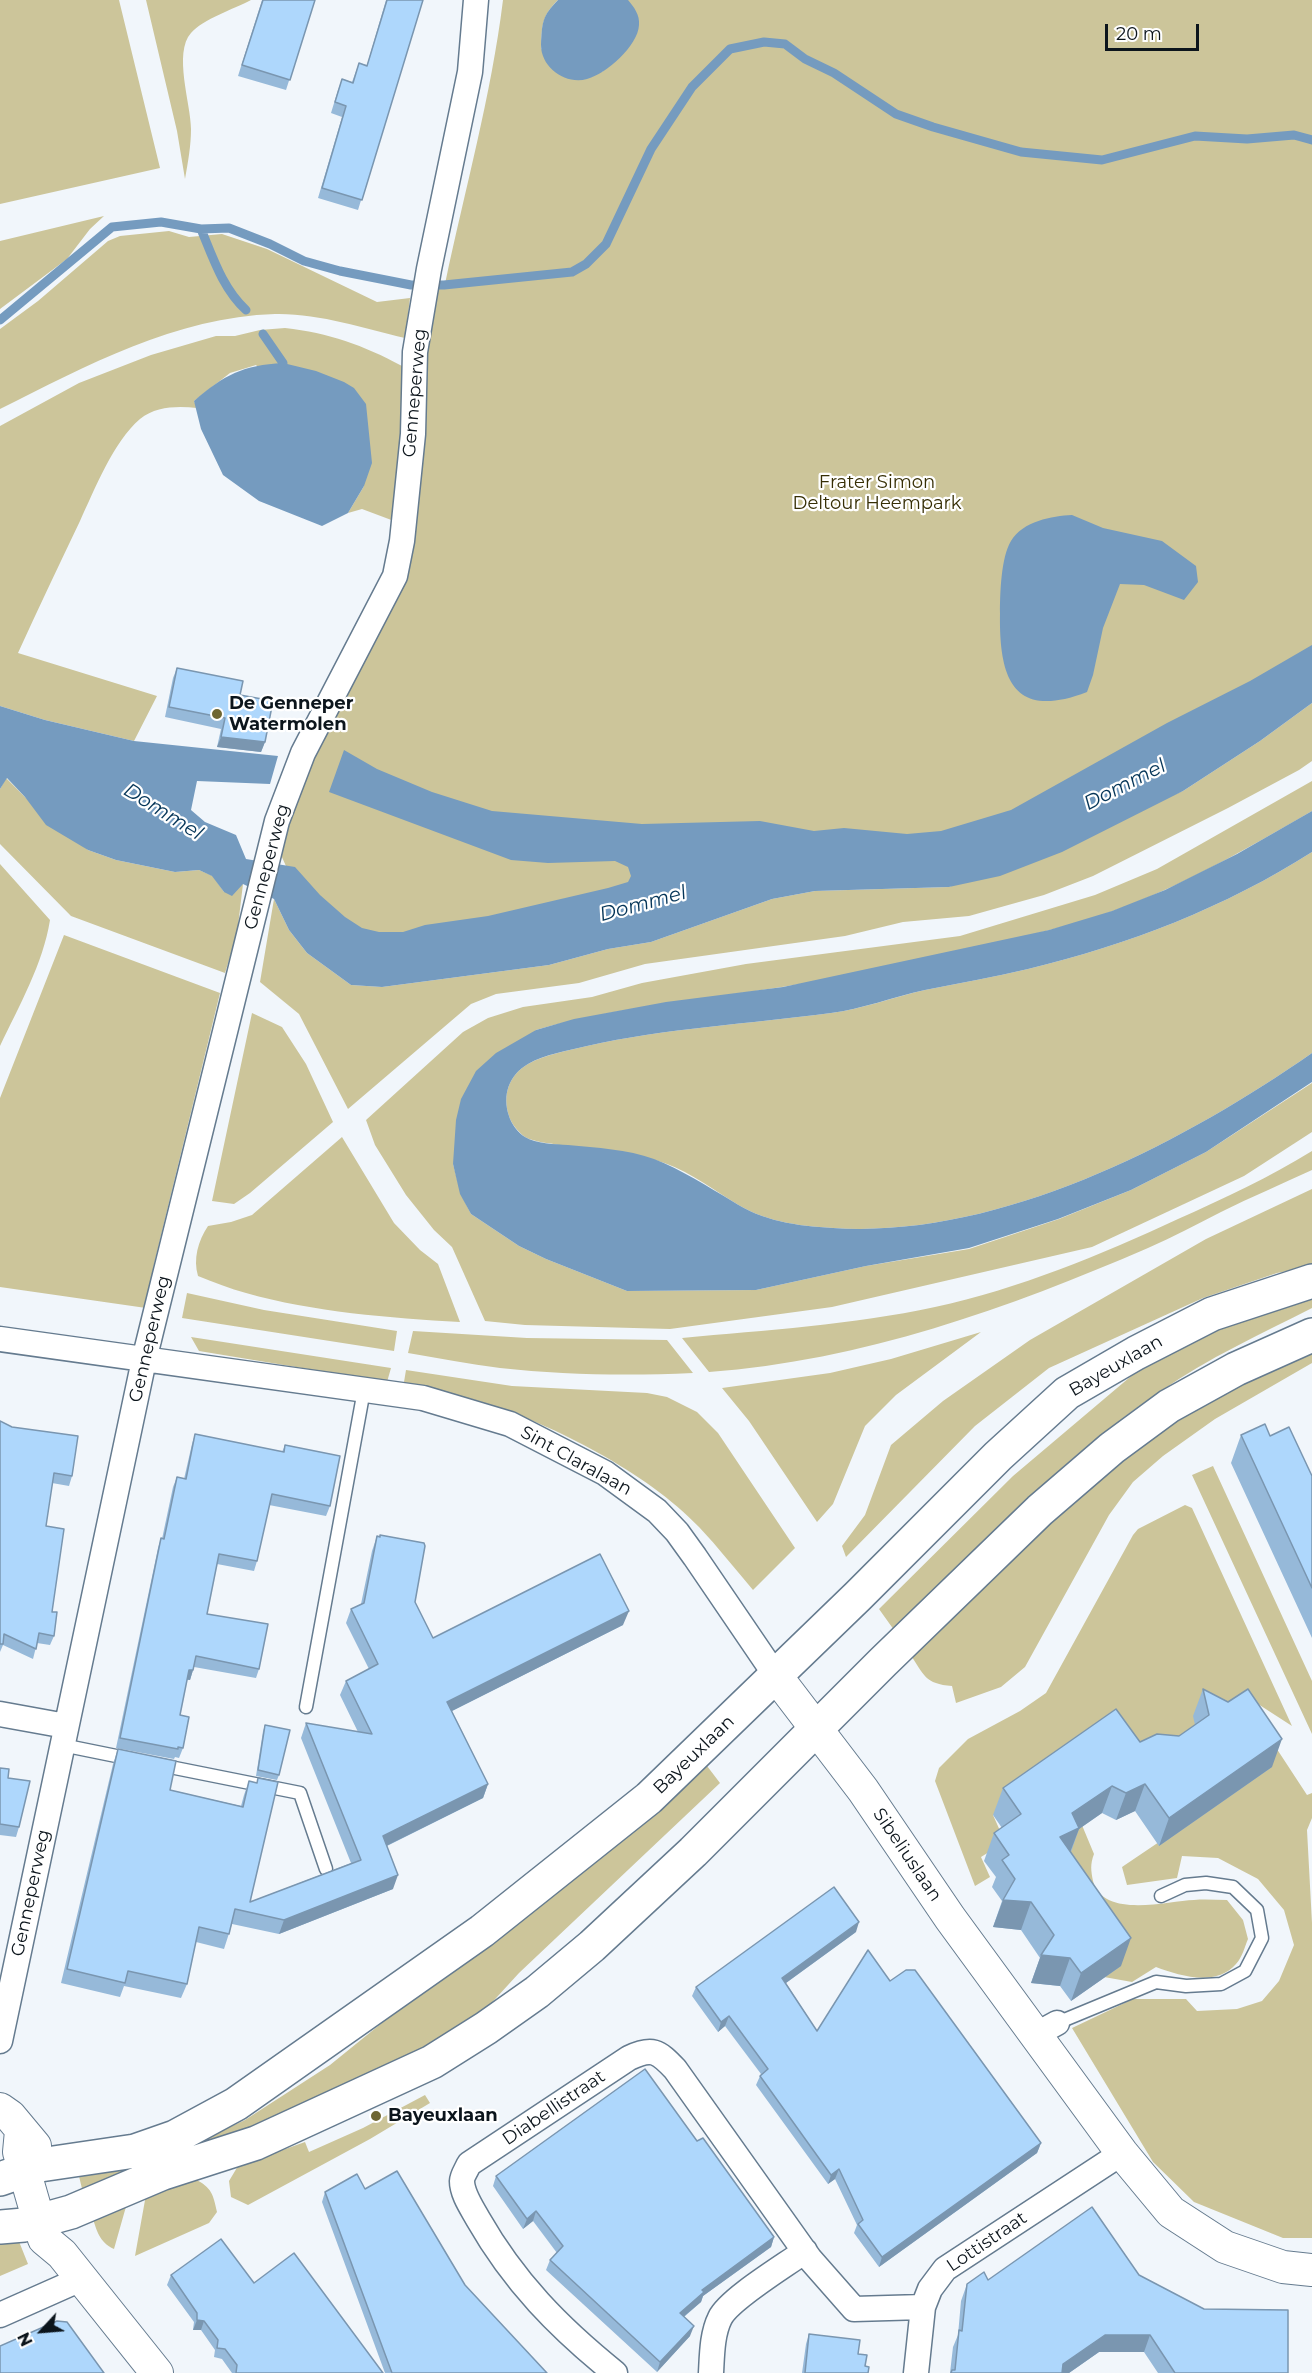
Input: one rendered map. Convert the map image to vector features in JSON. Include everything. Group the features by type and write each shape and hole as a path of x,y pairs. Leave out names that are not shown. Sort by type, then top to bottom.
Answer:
{"main road":[{"name":"Bayeuxlaan","path":"21,2171 118,2155 145,2148 196,2127 236,2104 482,1931 649,1798 776,1676 998,1455 1067,1393 1136,1353 1212,1314 1312,1281"},
{"path":"0,2227 24,2225 46,2219 163,2173 256,2143 432,2062 477,2034 537,1992 592,1946 693,1852 883,1662 1041,1510 1112,1448 1169,1406 1236,1370 1312,1335"}],"street":[{"name":"Genneperweg","path":"0,2041 144,1360 277,821 303,753 395,576 402,541 412,434 416,352 429,269 470,72 476,0"},
{"name":"Sint Claralaan","path":"0,1339 423,1398 510,1424 605,1473 657,1511 677,1532 776,1676"},
{"name":"Sibeliuslaan","path":"776,1676 863,1790 950,1918 1046,2030 1122,2153 1171,2212 1225,2247 1283,2267 1312,2270"},
{"path":"0,1714 64,1736"},
{"name":"Diabellistraat","path":"615,2373 578,2344 516,2278 496,2250 465,2196 462,2180 469,2164 628,2058 645,2050 661,2054 675,2069 805,2251 854,2309 922,2316"},
{"path":"0,2109 10,2116 35,2146 21,2171 46,2219 44,2239 62,2254 157,2373"},
{"name":"Lottistraat","path":"915,2373 922,2316 930,2289 945,2269 1122,2153"},
{"path":"711,2373 714,2340 721,2316 740,2298 805,2251"},
{"path":"0,2315 81,2279"}],"lane":[{"path":"306,1707 364,1390"},
{"path":"64,1736 147,1762 300,1793 326,1869"},
{"path":"1046,2030 1156,1982 1186,1986 1221,1984 1245,1971 1262,1938 1257,1910 1233,1887 1206,1883 1185,1885 1161,1896"}],"green space":[{"path":"0,0 119,0 160,168 0,204"},
{"path":"146,0 251,0 203,23 191,33 186,42 183,66 191,129 185,179 177,131"},
{"name":"Frater Simon Deltour Heempark","path":"503,0 558,0 545,17 541,49 602,72 607,67 628,0 1312,0 1312,673 1024,836 375,966 306,911 273,837 412,543 426,352 434,285 445,284 485,107"},
{"path":"104,216 90,229 67,259 0,309 0,241"},
{"path":"169,231 189,237 222,234 267,249 377,302 410,298 405,338 308,316 275,314 238,317 167,334 133,347 65,376 0,409 0,329 38,301 108,241 120,236"},
{"path":"285,328 345,341 402,366 400,473 394,521 362,509 348,513 364,486 256,365 230,373 194,401 197,408 160,409 140,419 121,440 98,481 18,653 157,696 134,741 45,720 0,706 0,426 79,383 151,355 216,336 235,336 260,330"},
{"path":"1312,703 1312,761 1228,808 1093,876 1044,895 969,916 903,922 845,936 645,964 579,983 496,994 471,1004 348,1109 299,1014 260,982 274,899 289,930 307,953 351,985 382,987 549,965 608,949 651,942 772,899 815,891 949,887 1183,791 1260,741"},
{"path":"6,778 88,850 116,860 175,872 199,870 213,876 224,892 243,884 237,934 225,973 71,916 0,844 0,789"},
{"path":"1312,781 1312,811 1165,890 1076,923 849,975 597,1015 536,1030 453,1164 461,1194 471,1214 519,1246 546,1259 627,1291 756,1290 866,1266 969,1249 1059,1219 1131,1190 1206,1152 1312,1083 1312,1132 1244,1176 1092,1247 832,1307 670,1329 525,1325 485,1321 452,1247 434,1230 406,1195 375,1145 366,1120 463,1032 488,1018 523,1007 592,997 642,983 746,964 960,936 1095,895 1157,869"},
{"path":"1312,852 1312,1053 1205,1121 1146,1152 1085,1179 1022,1202 959,1218 896,1227 833,1228 793,1224 768,1218 743,1208 695,1177 665,1163 632,1155 529,1139 517,1130 509,1116 506,1101 512,1080 528,1064 549,1055 647,1035 843,1011 1065,959 1139,936 1211,907"},
{"path":"0,864 50,920 36,969 0,1046"},
{"path":"64,935 220,993 154,1264 146,1308 0,1287 0,1098"},
{"path":"252,1013 282,1027 306,1064 333,1122 234,1204 212,1201"},
{"path":"342,1137 394,1223 420,1250 438,1264 460,1322 379,1316 298,1305 240,1291 198,1276 197,1250 208,1226 252,1215"},
{"path":"1312,1151 1312,1170 1232,1206 1157,1244 1042,1291 933,1328 878,1344 822,1356 766,1366 709,1372 682,1338 872,1318 935,1307 997,1291 1089,1258 1212,1204 1280,1170"},
{"path":"1312,1189 1312,1266 1277,1273 1203,1298 1049,1368 975,1426 846,1557 842,1546 865,1515 891,1445 943,1401 1030,1340 1206,1239"},
{"path":"187,1293 264,1310 397,1331 394,1351 182,1318"},
{"path":"1312,1294 1312,1308 1235,1347 1179,1379 1124,1417 1089,1445 989,1535 894,1630 879,1609 1013,1476 1149,1361 1218,1328"},
{"path":"413,1331 527,1338 667,1340 693,1373 596,1374 488,1366 408,1353"},
{"path":"981,1332 896,1395 865,1426 833,1504 817,1522 749,1421 722,1388 830,1373 891,1359"},
{"path":"191,1337 391,1368 387,1382 199,1351"},
{"path":"1312,1342 1312,1363 1215,1419 1163,1456 1133,1482 1109,1515 1025,1667 1001,1687 956,1703 952,1686 931,1681 922,1673 910,1654 1058,1509 1179,1415"},
{"path":"406,1370 512,1386 647,1393 667,1397 697,1412 718,1433 795,1548 753,1590 720,1550 678,1507 598,1452 509,1411 463,1397 406,1385 404,1382"},
{"path":"1213,1466 1312,1681 1312,1734 1192,1475"},
{"path":"1185,1505 1192,1508 1292,1726 1258,1704 1237,1716 993,1815 1005,1842 981,1857 990,1877 975,1886 935,1781 939,1768 968,1739 1020,1711 1046,1693 1133,1535 1138,1529"},
{"path":"1252,1711 1307,1795 1312,1793 1312,1818 1307,1830 1312,1923 1312,2238 1283,2238 1194,2202 1153,2162 1072,2028 1133,1999 1186,1999 1197,2011 1237,2009 1262,2001 1279,1981 1294,1945 1284,1910 1258,1879 1218,1858 1182,1856 1177,1878 1127,1885 1122,1867 1267,1769"},
{"path":"704,1762 720,1783 519,1973 486,2009 426,2051 355,2087 84,2197 78,2172 202,2140 245,2120 330,2065"},
{"path":"1079,1818 1094,1854 1091,1864 1092,1874 1099,1893 1109,1900 1137,1905 1227,1900 1243,1920 1248,1939 1236,1964 1228,1971 1218,1975 1198,1978 1156,1967 1132,1982 1104,1977 1121,1965 1039,1848"},
{"path":"425,2095 430,2103 370,2139 248,2205 231,2197 229,2181 238,2166 305,2142 309,2152 363,2128"},
{"path":"195,2179 205,2185 214,2201 217,2212 209,2223 135,2256 147,2189"},
{"path":"129,2196 114,2249 102,2239 92,2216"},
{"path":"16,2234 28,2264 0,2276 0,2236"}],"water":[{"path":"558,0 628,0 639,18 633,42 620,58 595,76 579,80 563,77 545,61 541,45 544,20"},
{"path":"283,363 316,371 344,382 354,388 366,404 372,463 364,486 348,513 322,526 259,501 223,475 201,429 194,401 215,384 235,373 256,366"},
{"path":"1072,515 1103,528 1162,541 1196,566 1198,582 1184,600 1144,585 1120,584 1103,628 1087,692 1062,700 1042,701 1026,697 1015,687 1007,674 1000,636 1003,566 1008,548 1016,534 1038,521"},
{"name":"Dommel","path":"1312,645 1312,703 1260,741 1183,791 1062,852 1000,876 949,887 815,891 772,899 651,942 608,949 549,965 382,987 351,985 307,953 289,930 274,899 243,884 232,896 224,892 212,876 199,870 175,872 116,860 88,850 46,825 7,778 0,789 0,706 45,720 134,741 278,756 270,784 197,781 191,810 205,822 236,835 246,859 295,867 320,895 345,917 362,928 379,932 403,932 425,925 488,916 608,888 628,882 631,876 628,867 615,861 548,863 511,860 329,792 344,750 377,769 432,792 492,811 642,824 760,821 814,831 844,828 907,834 941,831 1011,810"},
{"path":"1312,811 1312,852 1211,907 1139,936 1028,969 925,990 843,1011 647,1035 556,1053 521,1069 512,1080 507,1093 506,1101 511,1122 522,1135 529,1139 546,1143 612,1149 644,1156 684,1173 743,1208 780,1221 833,1228 896,1227 959,1218 1022,1202 1085,1179 1146,1152 1205,1121 1312,1053 1312,1082 1206,1152 1131,1190 1058,1219 969,1248 866,1266 756,1290 627,1291 519,1246 471,1214 460,1194 453,1164 456,1120 461,1099 476,1071 496,1053 536,1030 574,1019 666,1002 783,987 1049,930 1112,911 1165,890 1237,854"}],"building":[{"path":"263,0 315,0 290,80 242,65"},
{"path":"387,0 423,0 362,200 322,188 346,106 335,102 342,79 353,83 359,63 367,66"},
{"name":"De Genneper Watermolen","path":"177,668 243,681 240,695 273,701 265,742 221,737 225,718 169,707"},
{"path":"0,1421 12,1427 78,1436 72,1476 54,1473 46,1526 64,1529 52,1612 57,1612 54,1636 39,1633 36,1649 4,1634 3,1644 0,1644"},
{"path":"1265,1424 1270,1436 1289,1427 1312,1476 1312,1588 1241,1435"},
{"path":"195,1434 284,1452 285,1445 340,1456 330,1506 272,1494 257,1561 219,1554 207,1614 268,1624 259,1669 196,1656 193,1670 189,1670 180,1715 189,1717 183,1748 178,1747 178,1749 120,1738 161,1538 164,1539 177,1477 186,1479"},
{"path":"380,1535 424,1543 415,1602 433,1638 600,1554 629,1611 447,1702 488,1784 383,1836 398,1875 284,1920 235,1909 229,1934 199,1927 187,1984 128,1971 125,1983 67,1969 118,1749 176,1761 170,1790 243,1807 249,1781 257,1783 258,1778 278,1782 250,1902 361,1860 306,1723 372,1734 346,1681 378,1664 351,1609 364,1603 377,1536 380,1537"},
{"path":"1203,1689 1228,1702 1248,1689 1282,1739 1169,1818 1145,1784 1126,1793 1112,1786 1072,1813 1079,1828 1060,1837 1131,1938 1081,1973 1070,1958 1041,1955 1054,1935 1031,1902 1003,1900 1015,1879 1002,1860 1009,1855 994,1833 1021,1814 1003,1788 1116,1709 1140,1742 1157,1734 1179,1736 1209,1715"},
{"path":"265,1725 290,1730 279,1775 258,1770"},
{"path":"0,1768 9,1769 8,1778 30,1781 19,1827 0,1824"},
{"path":"834,1887 859,1922 782,1978 817,2031 868,1950 890,1981 906,1970 915,1970 1041,2143 882,2257 858,2224 863,2220 839,2169 831,2175 760,2076 768,2069 729,2016 721,2022 696,1987"},
{"path":"645,2069 697,2141 703,2138 774,2237 702,2290 704,2292 680,2313 694,2326 660,2362 550,2260 563,2246 536,2211 527,2219 496,2176"},
{"path":"397,2171 465,2285 547,2373 392,2373 325,2192 357,2174 365,2189"},
{"path":"1092,2207 1139,2275 1204,2309 1288,2310 1288,2373 1175,2373 1150,2335 1105,2335 1063,2364 1062,2373 951,2373 955,2370 967,2284 984,2272 988,2280"},
{"path":"221,2239 254,2283 294,2253 383,2373 236,2373 237,2365 225,2349 217,2348 218,2340 204,2321 197,2320 197,2313 171,2275"},
{"path":"57,2321 67,2322 104,2373 0,2373 0,2346"},
{"path":"809,2334 860,2340 858,2354 867,2355 865,2366 869,2367 868,2373 805,2373"}],"waterway":[{"path":"0,320 112,227 161,222 201,229 229,228 270,244 304,261 340,271 411,285 444,285 572,272 586,264 606,244 651,149 692,87 730,49 764,42 785,44 805,59 834,73 896,114 1021,152 1102,160 1195,136 1247,139 1294,135 1312,140"},
{"path":"201,229 225,283 246,310"},
{"path":"263,334 283,363"}],"place":[{"name":"De Genneper Watermolen","path":"217,714"},
{"name":"Bayeuxlaan","path":"376,2116"}]}
